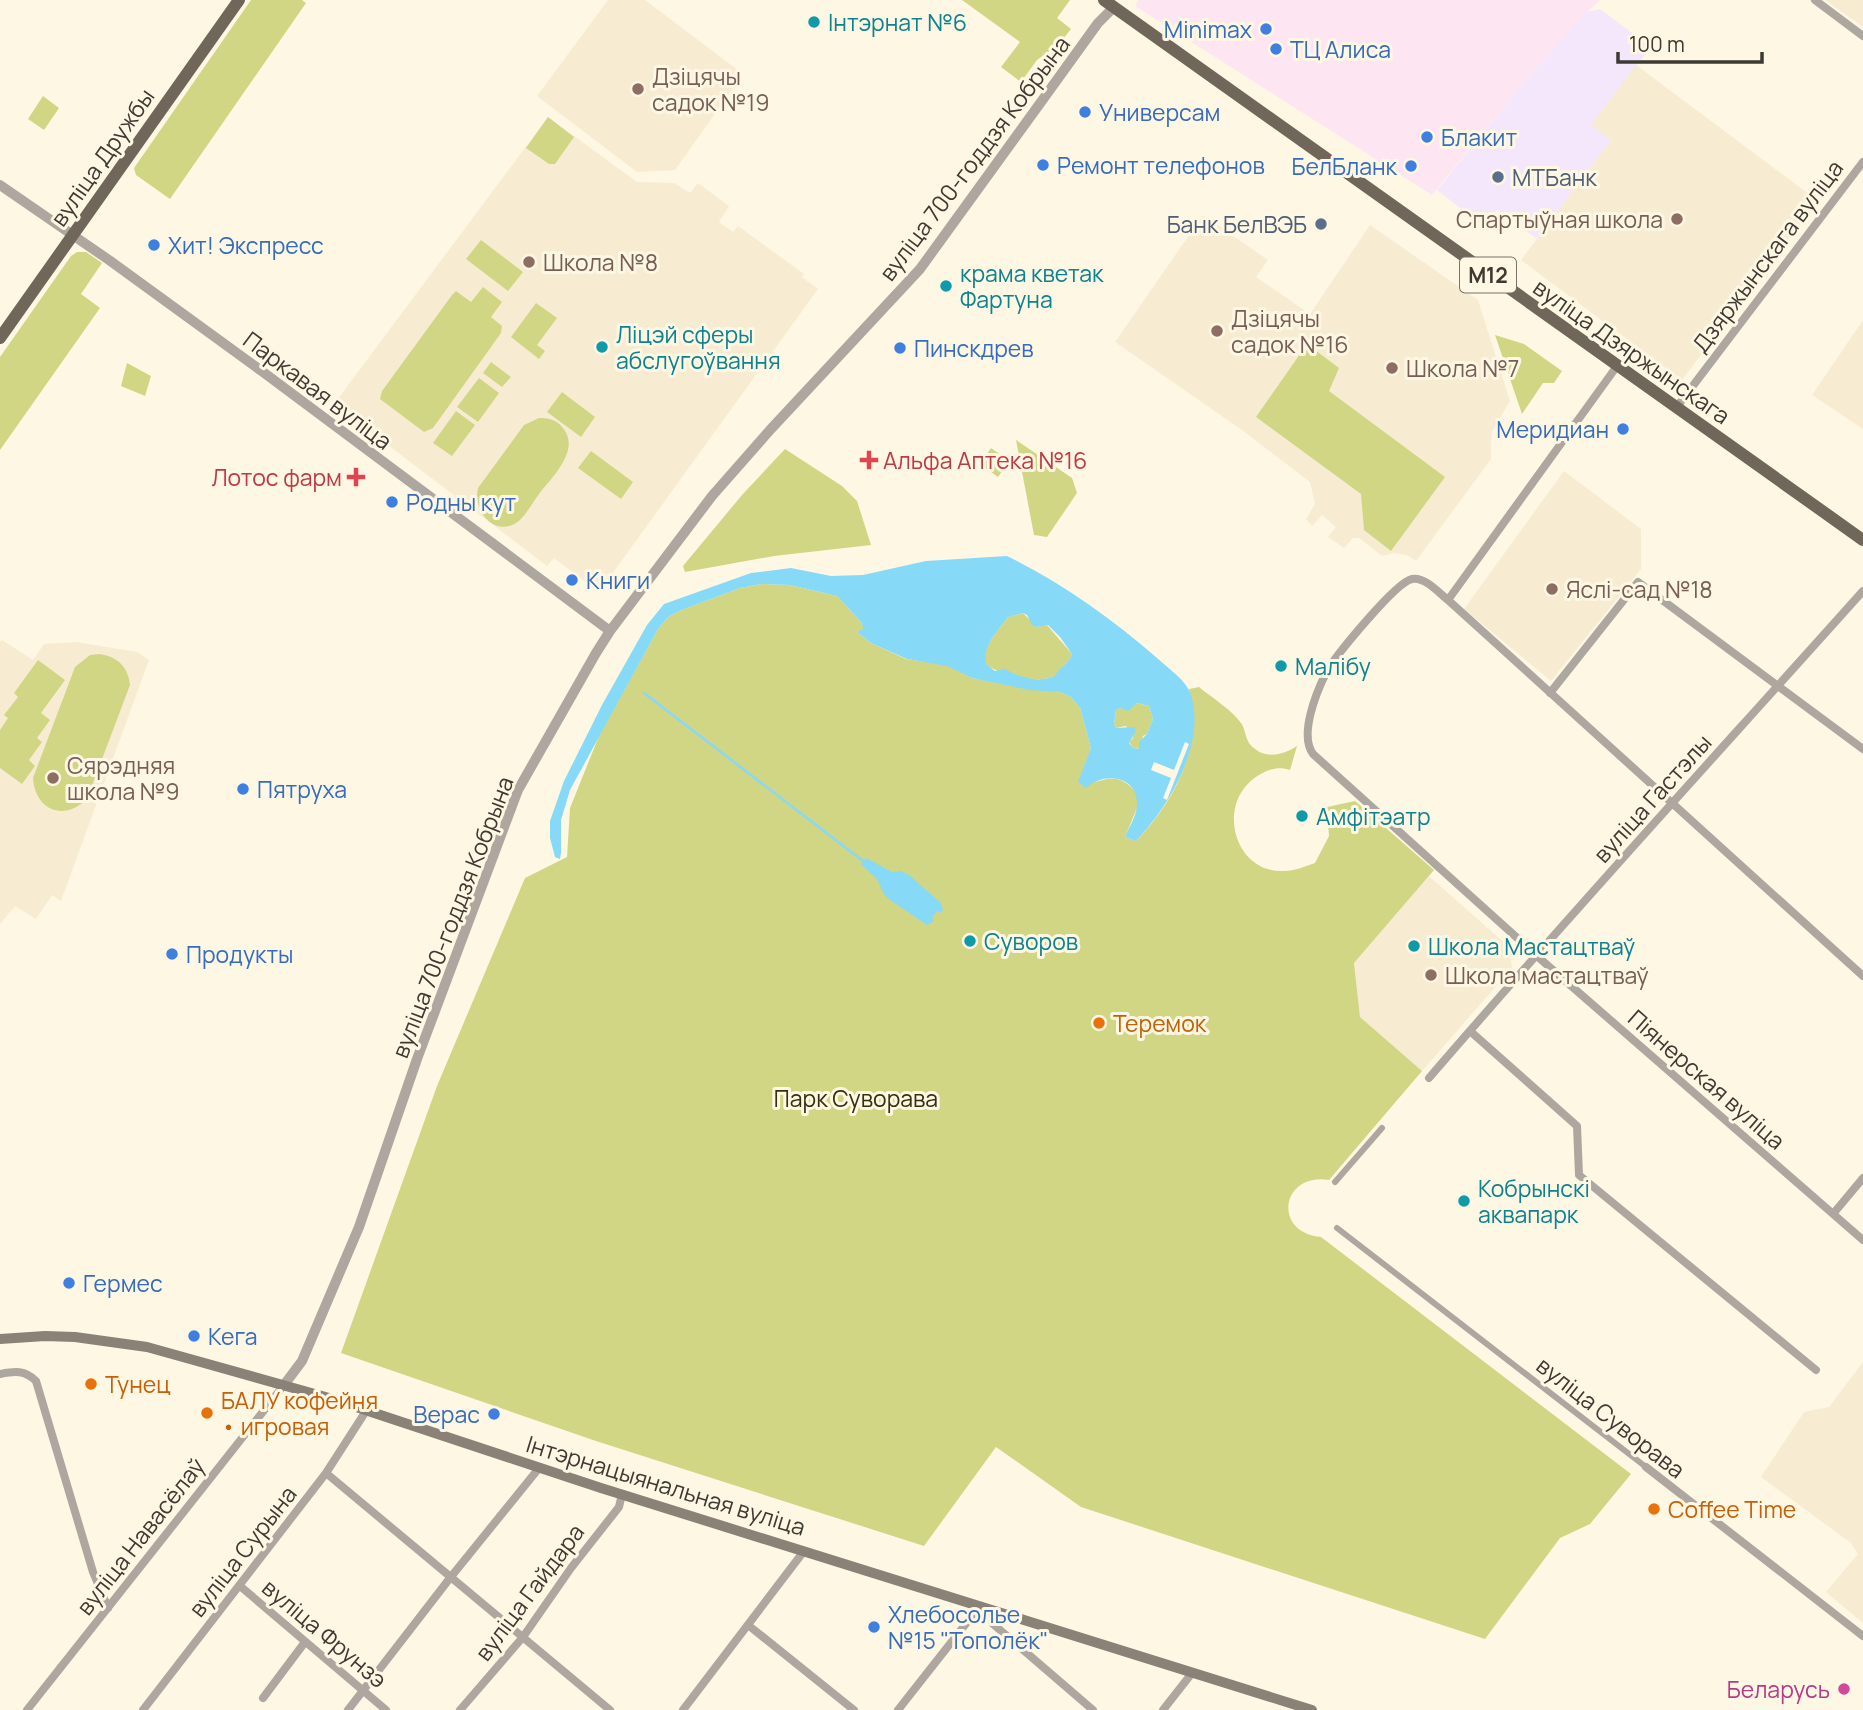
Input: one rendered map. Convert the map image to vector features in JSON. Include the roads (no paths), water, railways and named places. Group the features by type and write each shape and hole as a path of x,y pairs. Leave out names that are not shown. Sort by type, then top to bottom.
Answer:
{"main road":[{"name":"вуліца Дружбы","path":"0,338 239,0"},
{"name":"вуліца Дзяржынскага","path":"1112,2 1863,540"},
{"name":"Інтэрнацыянальная вуліца","path":"0,1339 55,1336 124,1343 284,1385 983,1609 1312,1710"}],"street":[{"path":"1815,0 1863,36"},
{"name":"вуліца 700-годдзя Кобрына","path":"284,1385 302,1361 359,1227 417,1059 518,790 610,631 712,496 920,269 1112,2"},
{"name":"Дзяржынскага вуліца","path":"1676,408 1863,162"},
{"name":"Паркавая вуліца","path":"0,185 263,372 610,631"},
{"path":"1617,366 1448,600 1863,976"},
{"name":"Піянерская вуліца","path":"1448,600 1422,580 1415,578 1392,592 1326,672 1308,723 1308,748 1535,954 1863,1240"},
{"path":"1550,693 1638,582 1863,749"},
{"name":"вуліца Гастэлы","path":"1430,1078 1535,954 1674,804 1863,591"},
{"path":"1470,1031 1577,1126 1579,1175 1816,1370"},
{"path":"1335,1182 1382,1128"},
{"path":"1833,1214 1863,1178"},
{"name":"вуліца Суворава","path":"1337,1228 1863,1636"},
{"path":"0,1374 19,1371 29,1374 36,1381 93,1572 108,1608"},
{"name":"вуліца Навасёлаў","path":"27,1710 284,1385"},
{"name":"вуліца Сурына","path":"143,1710 326,1473 366,1411"},
{"path":"348,1710 539,1468"},
{"path":"326,1473 610,1710"},
{"name":"вуліца Гайдара","path":"460,1710 523,1637 571,1568 619,1507 622,1494"},
{"path":"683,1710 804,1551"},
{"name":"вуліца Фрунзэ","path":"240,1586 386,1710"},
{"path":"898,1710 983,1609 993,1624 1093,1710"},
{"path":"748,1625 855,1710"},
{"path":"263,1698 306,1642"},
{"path":"1163,1710 1192,1673"}],"water":[{"path":"1007,556 1067,590 1104,615 1184,683 1190,692 1194,711 1190,752 1172,792 1149,827 1136,841 1125,837 1137,806 1132,788 1119,779 1111,778 1102,779 1086,788 1078,782 1091,748 1080,708 1071,697 1060,692 1030,690 972,678 947,666 907,659 871,643 857,632 863,629 862,623 837,596 790,585 761,584 740,588 679,611 668,617 658,629 570,790 561,820 560,859 555,857 550,838 550,821 564,781 602,705 647,625 664,604 751,573 791,568 831,576 863,575 926,561","holes":["1023,613 1032,625 1048,625 1072,654 1055,676 1030,678 1005,669 995,671 986,664 986,651 996,633 1008,617","1137,703 1149,706 1153,719 1147,734 1139,742 1139,749 1133,748 1129,743 1136,731 1134,727 1116,728 1114,724 1116,710 1121,708 1128,711"]},
{"path":"866,858 892,872 901,871 909,875 941,903 943,910 940,913 937,911 932,918 934,921 927,925 884,894 877,879 861,864"}],"waterway":[{"path":"644,693 863,861"}],"place":[{"name":"Інтэрнат №6","path":"814,22"},
{"name":"Minimax","path":"1266,29"},
{"name":"ТЦ Алиса","path":"1276,49"},
{"name":"Дзіцячы садок №19","path":"638,89"},
{"name":"Универсам","path":"1085,112"},
{"name":"Блакит","path":"1427,137"},
{"name":"Ремонт телефонов","path":"1043,165"},
{"name":"БелБланк","path":"1411,166"},
{"name":"МТБанк","path":"1498,177"},
{"name":"Спартыўная школа","path":"1677,219"},
{"name":"Банк БелВЭБ","path":"1321,224"},
{"name":"Хит! Экспресс","path":"154,245"},
{"name":"Школа №8","path":"529,262"},
{"name":"крама кветак Фартуна","path":"946,286"},
{"name":"Дзіцячы садок №16","path":"1217,331"},
{"name":"Ліцэй сферы абслугоўвання","path":"602,347"},
{"name":"Пинскдрев","path":"900,348"},
{"name":"Школа №7","path":"1392,368"},
{"name":"Меридиан","path":"1623,429"},
{"name":"Альфа Аптека №16","path":"869,460"},
{"name":"Лотос фарм","path":"356,477"},
{"name":"Родны кут","path":"392,502"},
{"name":"Книги","path":"572,580"},
{"name":"Яслі-сад №18","path":"1552,589"},
{"name":"Малібу","path":"1281,666"},
{"name":"Сярэдняя школа №9","path":"53,778"},
{"name":"Пятруха","path":"243,789"},
{"name":"Амфітэатр","path":"1302,816"},
{"name":"Суворов","path":"970,941"},
{"name":"Школа Мастацтваў","path":"1414,946"},
{"name":"Продукты","path":"172,954"},
{"name":"Школа мастацтваў","path":"1431,975"},
{"name":"Теремок","path":"1099,1023"},
{"name":"Кобрынскі аквапарк","path":"1464,1201"},
{"name":"Гермес","path":"69,1283"},
{"name":"Кега","path":"194,1336"},
{"name":"Тунец","path":"91,1384"},
{"name":"БАЛУ кофейня • игровая","path":"207,1413"},
{"name":"Верас","path":"494,1414"},
{"name":"Coffee Time","path":"1654,1509"},
{"name":"Хлебосолье №15 \"Тополёк\"","path":"874,1627"},
{"name":"Беларусь","path":"1844,1689"}],"park label":[{"name":"Парк Суворава","path":"856,1098"}]}
